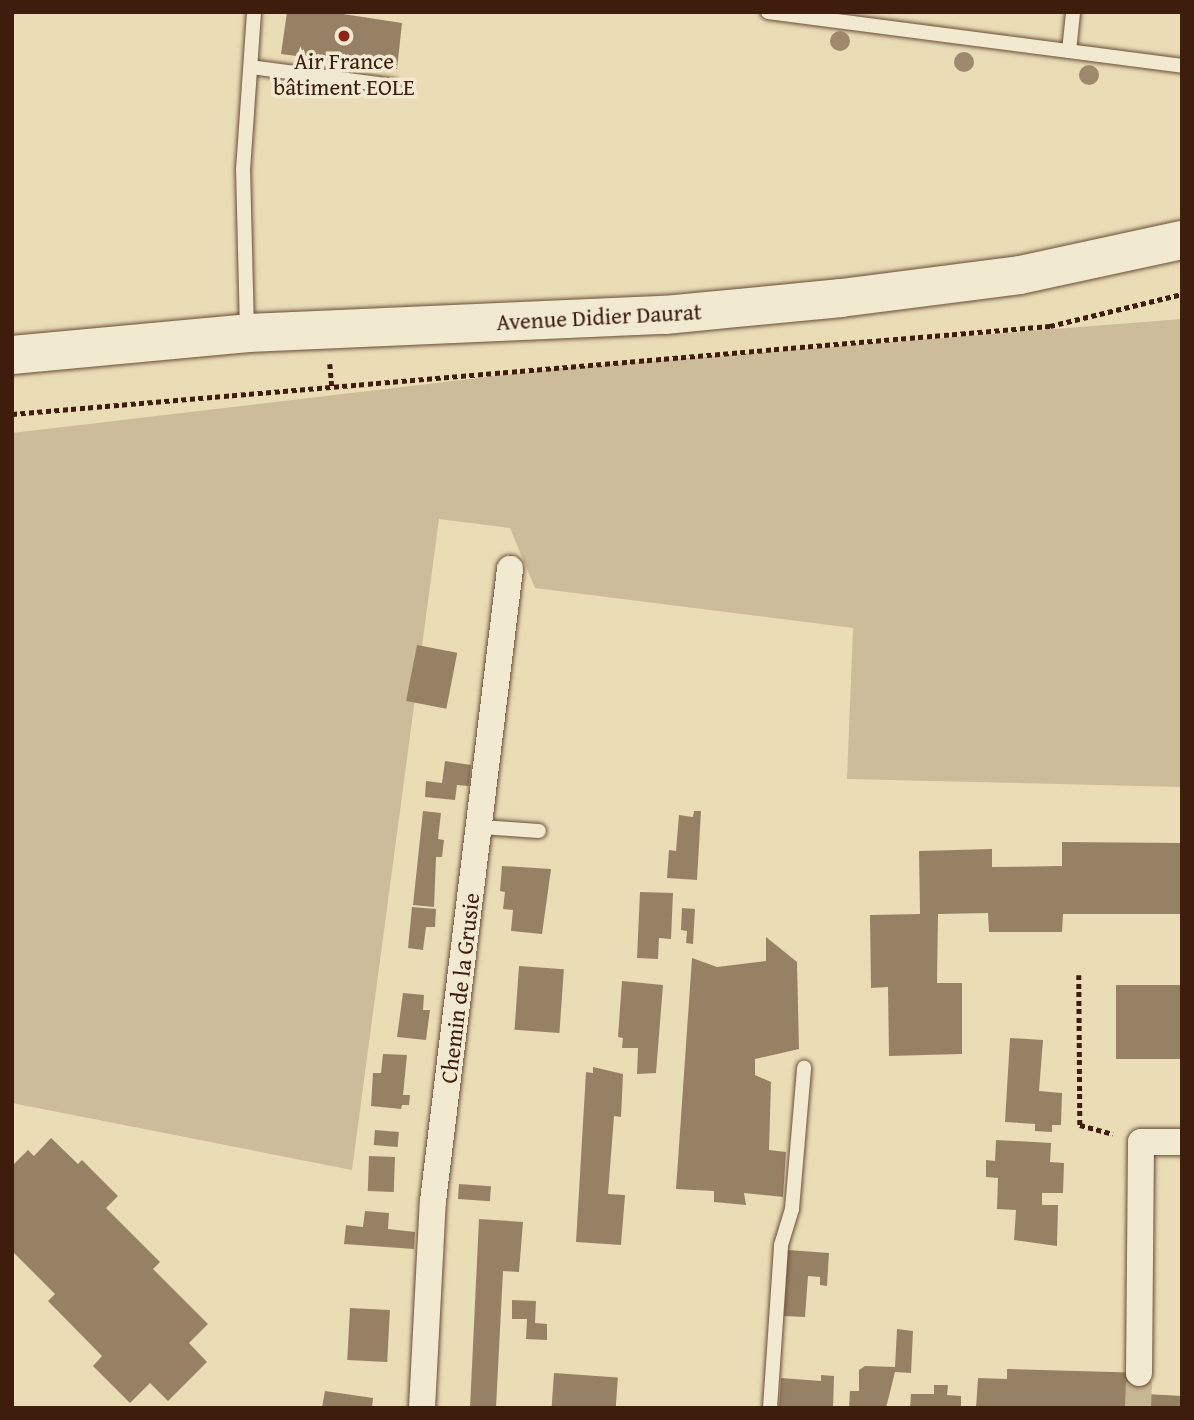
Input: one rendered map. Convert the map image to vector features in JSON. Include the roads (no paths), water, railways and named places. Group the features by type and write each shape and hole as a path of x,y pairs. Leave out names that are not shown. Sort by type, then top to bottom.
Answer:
{"main road":[{"name":"Avenue Didier Daurat","path":"12,355 247,333 665,316 827,300 1020,275 1182,240"}],"street":[{"name":"Chemin de la Grusie","path":"422,1408 433,1201 481,827 510,569"},
{"path":"1139,1373 1141,1142 1182,1142"}],"lane":[{"path":"247,333 243,170 254,12"},
{"path":"768,12 1182,66"},
{"path":"1069,51 1073,12"},
{"path":"251,67 394,86"},
{"path":"481,827 539,831"},
{"path":"770,1408 781,1245 792,1209 804,1068"}],"tunnel":[{"path":"1138,1408 1139,1373"}],"place":[{"name":"Air France bâtiment EOLE","path":"344,36"}]}
